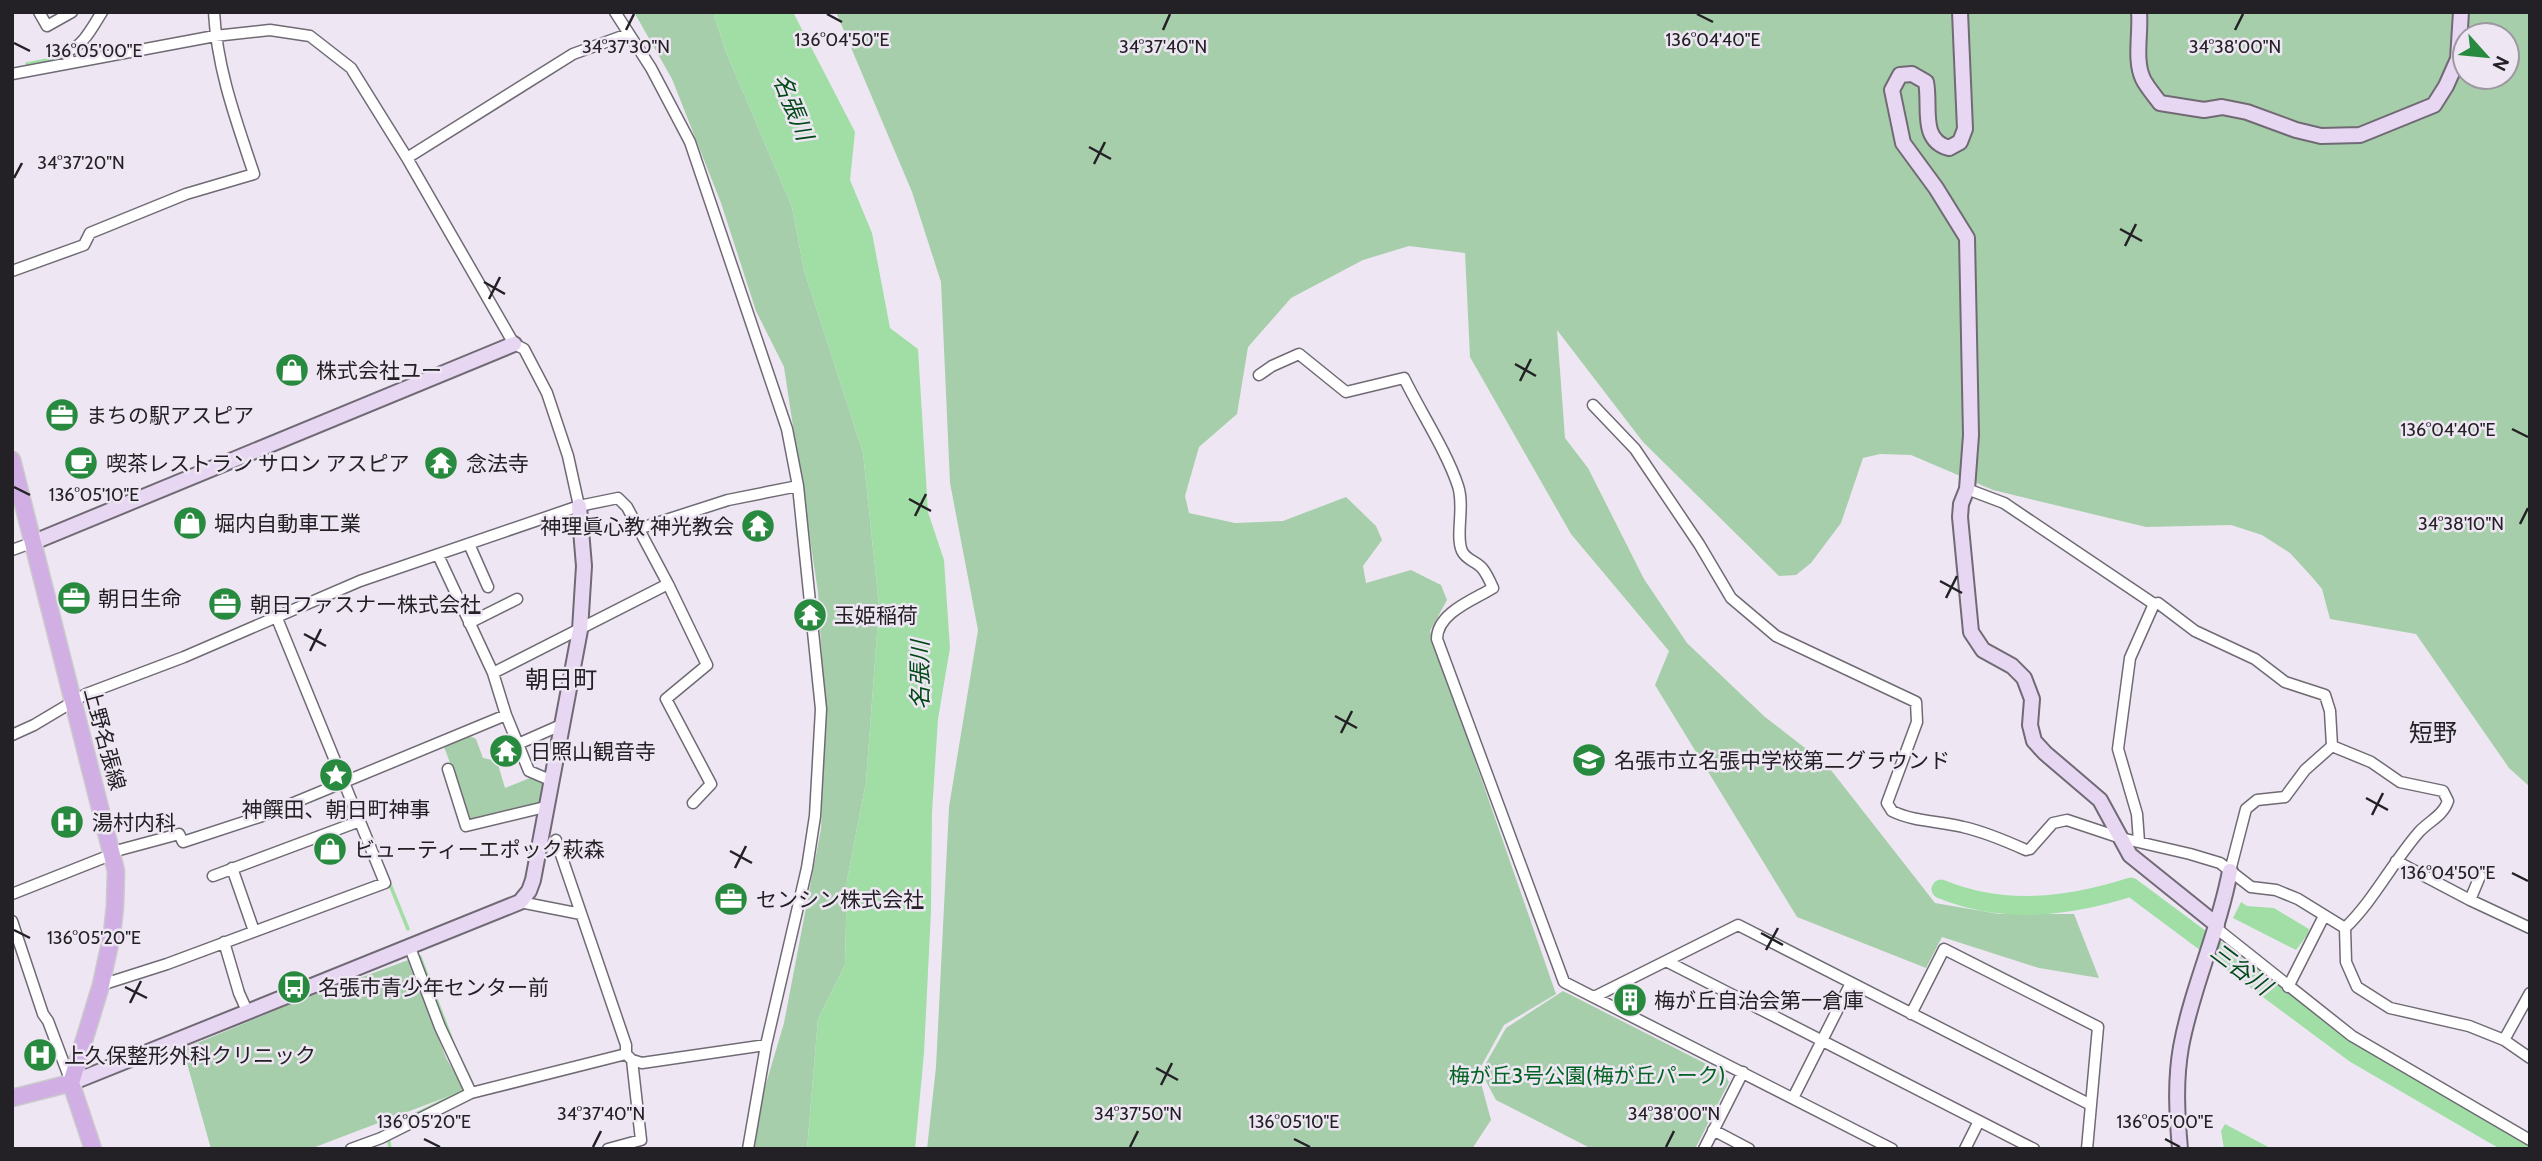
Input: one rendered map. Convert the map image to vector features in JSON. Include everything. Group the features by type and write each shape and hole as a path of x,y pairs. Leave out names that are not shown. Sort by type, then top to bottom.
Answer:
{"main road":[{"name":"上野名張線","path":"12,460 116,871 115,906 100,985 71,1083"},
{"path":"12,1098 71,1083 93,1149"}],"street":[{"path":"39,12 47,26 72,12"},
{"path":"68,58 82,43 102,12"},
{"path":"12,271 84,245 90,233 168,201 254,174 228,99 215,36 214,12"},
{"path":"615,12 657,79 690,142 787,429 798,486 818,671 821,725 813,837 766,1045 748,1149"},
{"path":"1960,12 1965,130 1960,142 1949,148 1938,145 1932,136 1926,82 1912,75 1900,75 1892,90 1903,143 1968,238 1971,435 1967,489 1961,504 1960,517 1971,632 1983,650 2011,666 2024,678 2032,699 2030,725 2035,741 2045,753 2100,800 2130,855 2216,929 2352,1036 2530,1140"},
{"path":"2138,12 2141,30 2139,54 2143,78 2160,103 2204,110 2222,107 2247,112 2321,136 2343,136 2360,135 2434,105 2458,59 2461,12"},
{"path":"12,74 68,58 270,30 310,36 351,68 407,158 514,344 524,349 547,393 568,456 579,506 584,566 580,629 533,880 529,891 520,902 71,1083 43,1014 12,921"},
{"path":"407,158 573,54 628,34"},
{"path":"12,550 514,344"},
{"path":"1259,375 1299,354 1346,391 1405,378 1458,484 1462,508 1459,539 1461,549 1465,557 1481,566 1493,587 1444,619 1437,639 1564,982 1892,1149"},
{"path":"1593,405 1635,449 1699,544 1731,598 1776,636 1916,702 1917,722 1887,803 1892,811 1963,827 2026,850 2031,849 2053,823 2067,820 2121,838 2220,863 2251,887 2276,890 2298,899 2344,928"},
{"path":"639,530 728,500 798,486"},
{"path":"1967,489 2004,503 2154,604 2158,603 2195,631 2255,659 2285,682 2325,695 2330,711 2332,746"},
{"path":"12,735 86,694 184,657 360,581 579,506 618,498 623,501 668,584 707,665 666,699 711,784 693,803"},
{"path":"469,544 488,587"},
{"path":"438,555 493,673 506,715 529,771 551,780"},
{"path":"493,673 668,584"},
{"path":"469,623 517,599"},
{"path":"2139,842 2137,814 2118,750 2130,657 2154,604"},
{"path":"100,985 167,964 385,883 276,616"},
{"path":"12,894 113,853 179,834 183,842 262,816 506,715"},
{"path":"518,744 561,725"},
{"path":"2332,746 2371,762 2400,782 2443,791 2448,801 2445,811 2421,830 2396,861 2375,894 2344,928 2346,962 2357,987 2390,1008 2469,1026 2504,1040 2530,1058"},
{"path":"2180,1149 2177,1104 2179,1060 2186,1024 2216,929 2246,810 2257,800 2285,797 2305,770 2332,746"},
{"path":"448,769 466,826 545,807"},
{"path":"213,876 360,821"},
{"path":"556,840 626,1045 641,1140"},
{"path":"2396,861 2470,901 2530,928"},
{"path":"232,869 254,931"},
{"path":"2470,901 2480,876"},
{"path":"520,902 581,914"},
{"path":"2288,987 2324,916"},
{"path":"1594,997 1738,925 2091,1105"},
{"path":"224,943 248,1013"},
{"path":"410,945 440,1027 469,1089"},
{"path":"1911,1014 1944,949 2098,1027 2087,1149"},
{"path":"1666,961 2034,1149"},
{"path":"1793,1098 1851,983"},
{"path":"2504,1040 2530,993"},
{"path":"351,1149 387,1135 469,1089 629,1057 642,1063 654,1063 766,1045"},
{"path":"1703,1149 1743,1072"},
{"path":"1965,1149 1979,1121"},
{"path":"1713,1130 1749,1149"},
{"path":"608,1149 654,1138"}],"green space":[{"path":"634,12 713,12 726,52 792,207 804,270 863,453 879,606 866,782 847,880 845,965 818,1019 807,1149 753,1149 760,1104 784,1023 821,829 825,714 818,592 784,367 756,311 721,203 672,79"},
{"path":"836,12 2530,12 2530,787 2509,768 2416,634 2330,619 2322,589 2290,553 2262,535 2231,525 2146,527 1993,490 1911,455 1880,454 1863,458 1841,523 1811,563 1796,575 1779,576 1643,442 1557,330 1565,438 1588,468 1644,579 1687,643 1765,717 1827,765 1935,903 1999,914 2074,914 2099,978 2039,968 1942,937 1926,968 1797,917 1655,685 1669,651 1571,534 1470,357 1465,253 1409,246 1363,260 1291,298 1248,347 1237,414 1199,447 1185,496 1189,513 1235,523 1283,521 1346,497 1376,526 1382,540 1363,566 1366,583 1411,570 1441,585 1447,600 1430,631 1556,994 1504,1025 1478,1072 1491,1120 1472,1149 927,1149 936,1067 949,807 978,630 950,483 941,282 912,192"},
{"path":"468,735 476,739 483,758 497,761 505,788 530,778 548,784 543,804 471,820 443,744"},
{"path":"411,959 446,1058 465,1090 310,1149 211,1149 183,1049 300,1000"},
{"name":"梅が丘3号公園(梅が丘パーク)","path":"1563,991 1724,1073 1729,1082 1695,1149 1592,1149 1496,1100 1481,1072 1506,1028"}],"water":[{"name":"名張川","path":"713,12 793,12 855,132 850,180 872,233 890,328 918,349 928,512 944,560 950,648 938,719 924,1053 915,1149 807,1149 818,1019 845,965 847,880 866,782 879,606 863,453 804,270 792,207 726,52"},
{"path":"2241,902 2247,906 2274,908 2309,929 2308,934 2296,950 2233,918"},
{"path":"2225,1124 2272,1149 2224,1149 2221,1131"}],"waterway":[{"path":"27,64 73,55 87,43"},
{"path":"389,882 408,929"},
{"name":"三谷川","path":"1941,889 1988,902 2036,905 2084,899 2131,887 2354,1053 2519,1149"},
{"path":"390,1149 387,1128 461,1092 472,1083 454,1046 420,957"}],"place":[{"name":"株式会社ユー","path":"292,370"},
{"name":"まちの駅アスピア","path":"62,415"},
{"name":"喫茶レストラン サロン アスピア","path":"81,463"},
{"name":"念法寺","path":"441,463"},
{"name":"堀内自動車工業","path":"190,523"},
{"name":"神理眞心教 神光教会","path":"758,526"},
{"name":"朝日生命","path":"74,598"},
{"name":"朝日ファスナー株式会社","path":"225,604"},
{"name":"玉姫稲荷","path":"810,615"},
{"name":"日照山観音寺","path":"506,751"},
{"name":"名張市立名張中学校第二グラウンド","path":"1589,760"},
{"name":"神饌田、朝日町神事","path":"336,775"},
{"name":"湯村内科","path":"67,822"},
{"name":"ビューティーエポック萩森","path":"330,849"},
{"name":"センシン株式会社","path":"731,899"},
{"name":"名張市青少年センター前","path":"294,987"},
{"name":"梅が丘自治会第一倉庫","path":"1630,1000"},
{"name":"上久保整形外科クリニック","path":"40,1055"}],"district":[{"name":"朝日町","path":"561,679"},
{"name":"短野","path":"2433,732"}]}
